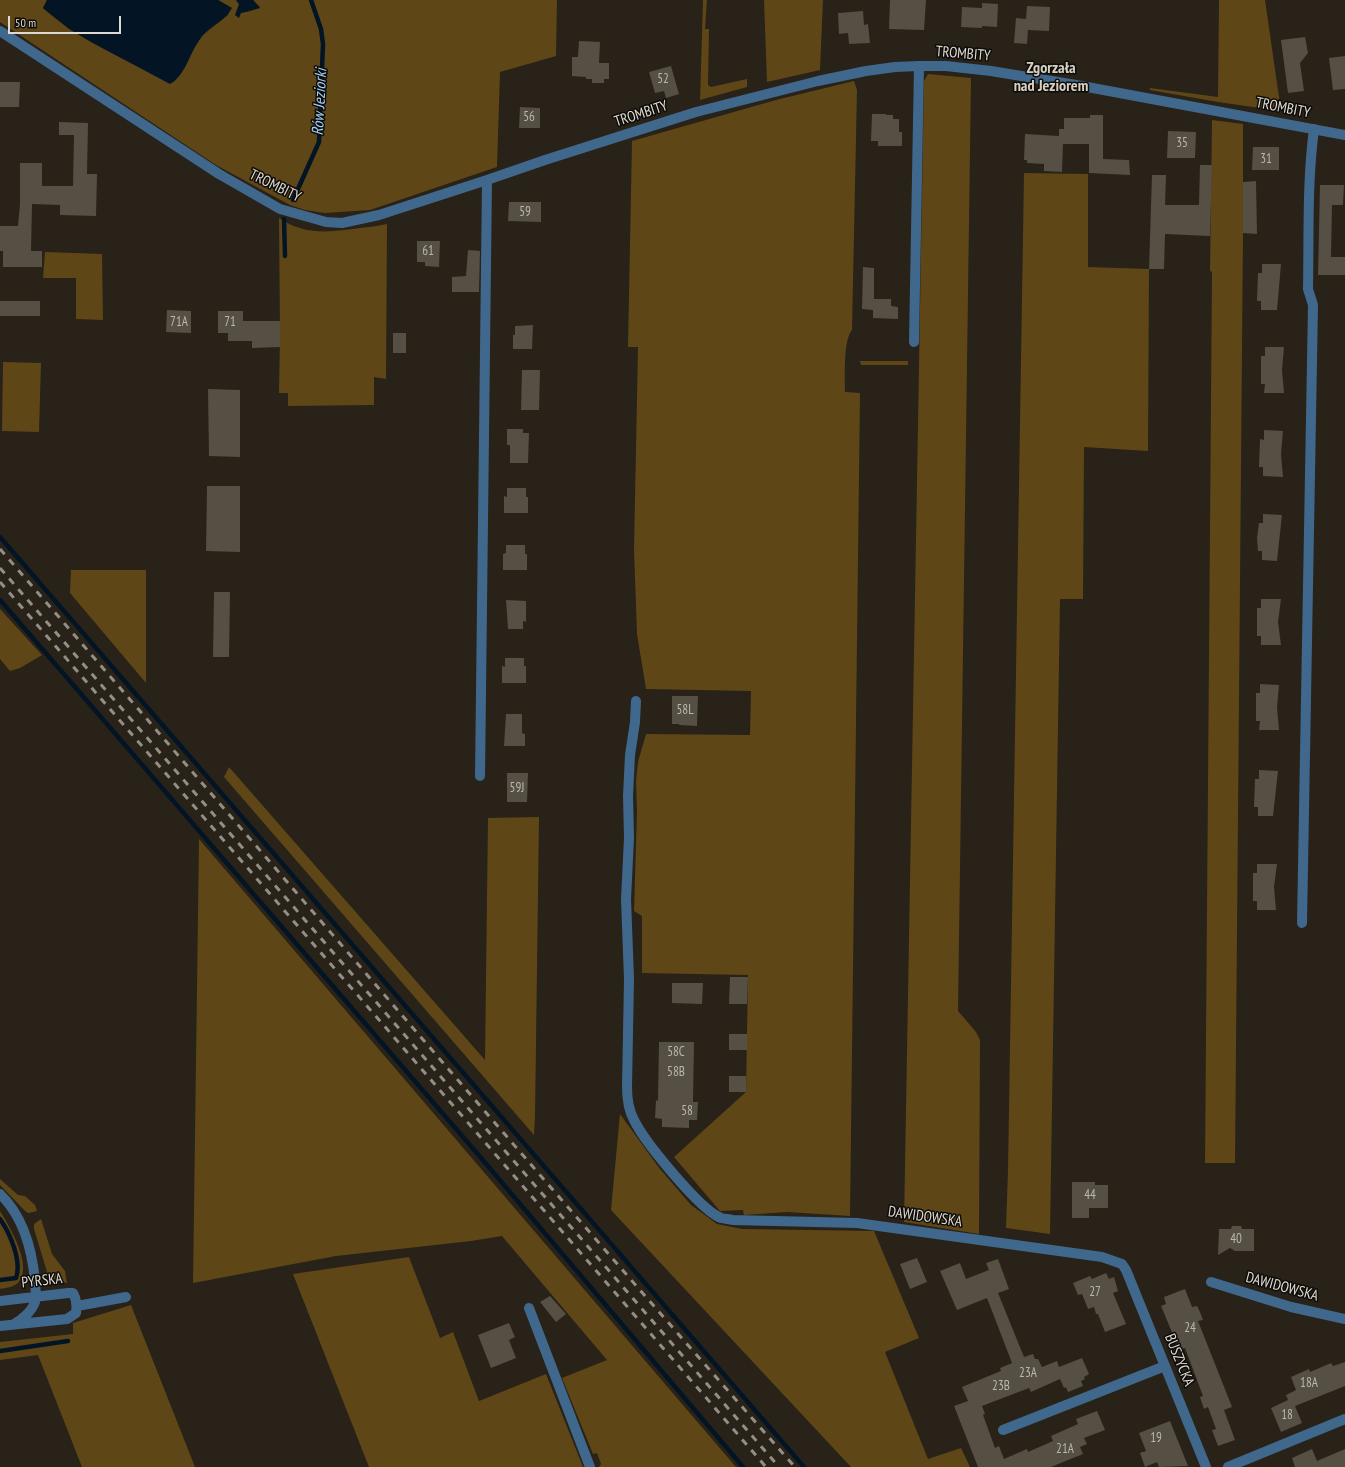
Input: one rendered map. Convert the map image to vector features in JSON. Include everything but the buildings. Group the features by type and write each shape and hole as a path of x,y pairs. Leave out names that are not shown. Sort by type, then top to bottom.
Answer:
{"street":[{"name":"TROMBITY","path":"0,31 219,174 280,209 326,222 342,223 379,215 703,110 866,71 919,66 954,67 1059,82 1345,135"},
{"path":"914,342 919,66"},
{"path":"1302,923 1313,305 1308,289 1309,185 1310,158 1314,129"},
{"path":"480,776 487,180"},
{"name":"DAWIDOWSKA","path":"636,700 635,722 630,754 628,796 629,838 626,899 629,979 627,1091 634,1120 643,1136 688,1190 714,1214 722,1218 733,1220 857,1223 1102,1257 1122,1264"},
{"path":"0,1194 9,1203 18,1217 27,1239 34,1268 36,1296 34,1303 30,1310 16,1323 11,1325"},
{"name":"BUSZYCKA","path":"1122,1264 1126,1270 1206,1467"},
{"name":"DAWIDOWSKA","path":"1211,1282 1291,1308 1345,1319"},
{"name":"PYRSKA","path":"0,1301 73,1293 77,1306"},
{"path":"0,1326 69,1318 76,1313 77,1306 126,1297"},
{"path":"529,1308 590,1467"},
{"path":"1002,1430 1165,1366"},
{"path":"1228,1467 1345,1419"}],"shaded area":[{"path":"0,0 47,0 43,8 57,20 104,49 170,83 203,35 228,15 231,8 218,0 236,0 239,4 241,13 260,7 253,0 557,0 556,56 500,72 497,167 370,210 325,213 305,210 290,205 216,165 0,22"},
{"path":"703,0 707,0 705,29 709,29 708,85 711,87 747,79 747,87 700,100"},
{"path":"764,0 823,0 820,70 767,82"},
{"path":"1219,0 1265,0 1281,111 1150,90 1150,88 1218,97"},
{"path":"928,74 971,78 958,1011 976,1032 980,1040 979,1234 904,1222 924,81"},
{"path":"854,81 857,90 852,330 847,342 845,369 845,392 860,393 850,1216 787,1212 744,1215 743,1210 720,1211 674,1157 746,1092 748,975 642,973 642,916 634,911 637,811 636,781 638,762 646,734 750,735 751,691 646,689 637,634 634,550 638,347 628,347 632,141 776,100"},
{"path":"1212,120 1243,124 1235,1163 1205,1163"},
{"path":"1024,173 1088,174 1088,267 1149,269 1148,451 1084,447 1083,599 1060,599 1050,1234 1006,1228"},
{"path":"279,218 299,228 318,231 339,231 387,224 386,379 374,377 374,405 288,406 288,393 279,393"},
{"path":"45,252 102,254 103,320 76,319 76,278 43,278"},
{"path":"860,361 908,361 908,365 861,365"},
{"path":"3,362 41,363 39,432 2,431"},
{"path":"71,570 146,570 146,683 70,593"},
{"path":"0,609 42,655 20,668 10,671 0,659"},
{"path":"229,767 485,1060 488,818 539,817 534,1135 224,777"},
{"path":"199,839 736,1467 599,1467 601,1464 597,1453 593,1454 562,1378 607,1360 502,1236 471,1241 336,1256 193,1283"},
{"path":"620,1114 660,1169 691,1205 717,1224 742,1229 874,1231 919,1338 885,1352 928,1459 961,1448 970,1467 851,1467 611,1210"},
{"path":"0,1179 18,1195 25,1196 35,1205 37,1211 29,1213 26,1212 0,1185"},
{"path":"0,1211 14,1236 22,1257 23,1267 22,1276 18,1283 0,1289"},
{"path":"41,1219 52,1254 65,1271 67,1283 51,1278 48,1275 34,1229 34,1224"},
{"path":"409,1257 440,1338 453,1332 479,1401 546,1374 583,1467 369,1467 293,1274"},
{"path":"131,1305 195,1467 82,1467 38,1355 0,1360 0,1342 73,1334 73,1323"}],"water":[{"path":"47,0 218,0 232,8 222,20 203,35 180,75 170,84 69,29 43,8"},
{"path":"236,0 253,0 260,8 241,13 239,18 235,15 239,4"}],"waterway":[{"name":"Rów Jeziorki","path":"293,200 319,142 323,44 321,29 311,0"},
{"name":"Rów Jeziorki","path":"284,219 285,256"},
{"path":"0,537 804,1467"},
{"path":"0,600 482,1159 743,1467"},
{"path":"0,1219 11,1239 17,1264 16,1278 0,1280"},
{"path":"0,1351 68,1341"}],"railway":[{"path":"0,549 496,1124 795,1467"},
{"path":"0,568 779,1467"},
{"path":"0,582 766,1467"}],"district":[{"name":"Zgorzała nad Jeziorem","path":"1051,77"}]}
